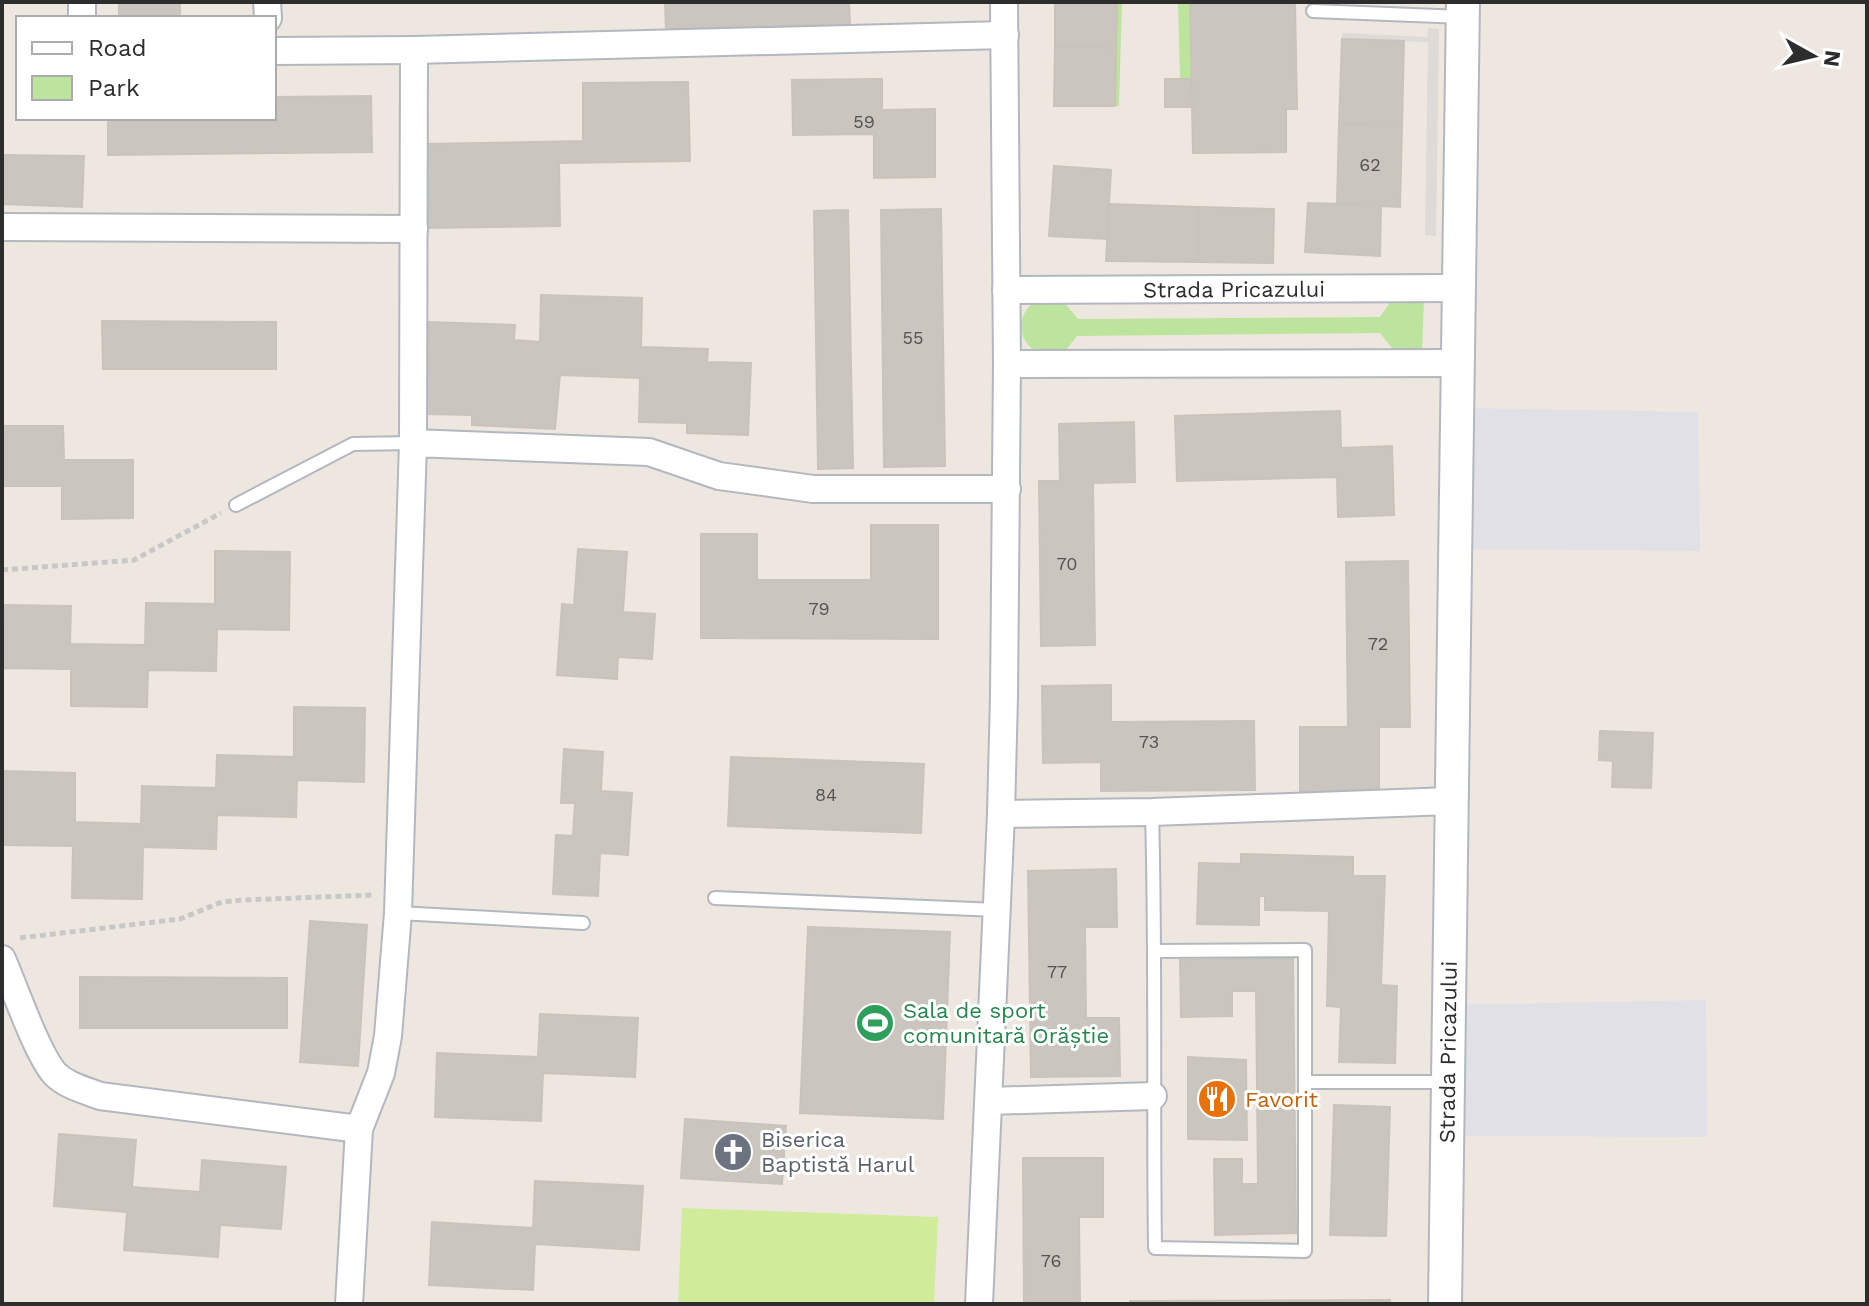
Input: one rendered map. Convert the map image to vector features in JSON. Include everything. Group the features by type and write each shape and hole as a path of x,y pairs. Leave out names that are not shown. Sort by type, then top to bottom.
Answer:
{"street":[{"path":"979,1304 1001,814 1007,489 1004,2"},
{"name":"Strada Pricazului","path":"1445,1304 1463,9"},
{"path":"276,51 1005,35"},
{"path":"349,1304 359,1129 381,1073 388,1036 398,903 413,443 414,50"},
{"path":"2,227 414,229"},
{"name":"Strada Pricazului","path":"1006,290 1460,288"},
{"path":"1007,364 1460,363"},
{"path":"413,443 649,452 719,476 813,489 1007,489"},
{"path":"1001,814 1450,801"},
{"path":"10,949 39,1046 54,1073 72,1086 100,1096 359,1129"},
{"path":"989,1101 1153,1096"}],"lane":[{"path":"1313,11 1463,9"},
{"path":"236,505 353,444 413,443"},
{"path":"1152,812 1156,951 1153,1096 1155,1248 1305,1251 1305,950 1156,951"},
{"path":"715,898 997,910"},
{"path":"398,903 583,923"},
{"path":"1305,1082 1447,1082"}],"path":[{"path":"2,570 134,560 236,505"},
{"path":"10,949 180,919 222,902 398,903"}],"shaded area":[{"path":"1428,28 1439,29 1436,236 1425,235 1428,42 1342,39 1342,33 1427,37"},
{"path":"1459,408 1698,412 1700,551 1456,549"},
{"path":"1706,1000 1707,1137 1446,1136 1448,1005"}],"green space":[{"path":"1117,2 1122,2 1119,106 1115,106"},
{"path":"1178,2 1190,2 1191,79 1180,79"},
{"path":"1424,299 1422,352 1395,352 1380,333 1077,336 1065,351 1036,352 1025,340 1021,327 1024,313 1035,301 1063,301 1078,319 1380,317 1391,301"},
{"path":"682,1208 938,1217 934,1304 678,1304"}],"building":[{"path":"119,2 180,2 180,16 119,16"},
{"path":"665,2 849,2 850,24 666,30"},
{"path":"1055,2 1117,2 1116,48 1055,47"},
{"path":"1190,2 1295,2 1297,109 1286,109 1286,152 1193,153"},
{"path":"1342,39 1404,41 1402,126 1339,124"},
{"path":"1055,47 1116,48 1115,106 1054,106"},
{"path":"882,79 882,110 935,109 935,177 874,178 874,134 793,135 792,80"},
{"path":"1165,79 1191,79 1192,107 1165,107"},
{"path":"688,82 690,161 559,163 560,226 426,228 425,144 583,141 583,83"},
{"path":"371,96 372,152 108,155 108,120 276,120 276,97"},
{"path":"1339,124 1402,126 1400,207 1337,204"},
{"path":"2,155 84,156 82,207 2,204"},
{"path":"1054,166 1111,170 1107,239 1049,236"},
{"path":"1308,203 1381,205 1380,256 1305,252"},
{"path":"1109,204 1199,207 1198,262 1106,261"},
{"path":"1199,207 1274,209 1273,263 1198,262"},
{"path":"941,209 945,466 884,467 881,210"},
{"path":"848,210 853,468 818,469 814,211"},
{"path":"541,295 642,298 641,347 708,349 707,362 751,363 748,435 687,433 687,423 639,422 640,378 560,375 555,429 472,425 472,415 426,414 429,322 515,325 514,340 540,342"},
{"path":"102,321 276,322 276,369 103,369"},
{"path":"1340,411 1341,448 1392,446 1394,515 1338,517 1337,477 1177,481 1175,416"},
{"path":"1134,422 1135,482 1093,483 1095,645 1041,646 1039,481 1060,481 1059,424"},
{"path":"2,426 63,426 64,460 133,460 133,518 62,519 62,486 2,486"},
{"path":"871,525 938,525 938,639 701,638 701,534 757,534 757,580 871,580"},
{"path":"578,549 627,552 623,612 655,614 652,659 618,657 617,679 557,675 562,604 574,605"},
{"path":"215,551 290,552 289,630 217,629 216,671 148,670 147,707 71,706 71,669 2,668 4,605 71,606 70,644 145,645 146,603 215,604"},
{"path":"1408,561 1410,727 1379,727 1379,791 1300,792 1300,727 1348,727 1346,562"},
{"path":"1111,685 1111,722 1254,721 1255,790 1101,791 1101,762 1043,763 1042,686"},
{"path":"294,707 365,708 364,782 297,780 296,817 217,815 216,849 143,847 142,899 72,898 73,846 2,845 2,771 75,773 75,822 141,824 142,786 216,788 217,755 294,757"},
{"path":"1600,731 1653,733 1651,788 1612,787 1613,761 1599,760"},
{"path":"564,749 603,752 601,791 632,793 628,855 600,853 598,896 553,894 556,835 573,836 575,803 561,803"},
{"path":"731,757 924,764 921,833 728,826"},
{"path":"1241,854 1353,857 1353,876 1385,876 1381,985 1397,986 1395,1063 1339,1062 1341,1007 1327,1006 1329,911 1265,910 1265,896 1259,896 1259,925 1197,924 1199,863 1241,864"},
{"path":"1116,869 1117,927 1085,927 1086,1018 1119,1018 1120,1076 1031,1077 1028,871"},
{"path":"310,921 367,925 358,1066 300,1062"},
{"name":"Sala de sport comunitară Orăștie","path":"808,927 950,932 943,1119 800,1113"},
{"path":"1293,958 1296,1233 1215,1235 1214,1159 1242,1159 1242,1184 1258,1184 1256,991 1232,991 1232,1016 1181,1017 1180,960"},
{"path":"80,977 287,978 287,1028 80,1028"},
{"path":"540,1014 638,1018 635,1077 543,1073 541,1121 435,1117 437,1053 538,1057"},
{"name":"Favorit","path":"1188,1057 1246,1060 1247,1140 1188,1139"},
{"path":"1334,1105 1390,1107 1386,1236 1330,1235"},
{"name":"Biserica Baptistă Harul","path":"685,1119 786,1126 782,1184 681,1178"},
{"path":"59,1134 136,1140 132,1187 200,1192 202,1160 286,1167 281,1229 220,1225 218,1257 124,1250 127,1212 54,1206"},
{"path":"1023,1158 1103,1158 1103,1217 1079,1217 1080,1304 1024,1304"},
{"path":"535,1181 643,1186 639,1250 535,1244 533,1290 429,1285 432,1222 533,1228"},
{"path":"1390,1300 1390,1304 1130,1304 1130,1301"}],"place":[{"name":"Sala de sport comunitară Orăștie","path":"875,1023"},
{"name":"Favorit","path":"1217,1099"},
{"name":"Biserica Baptistă Harul","path":"733,1152"}]}
